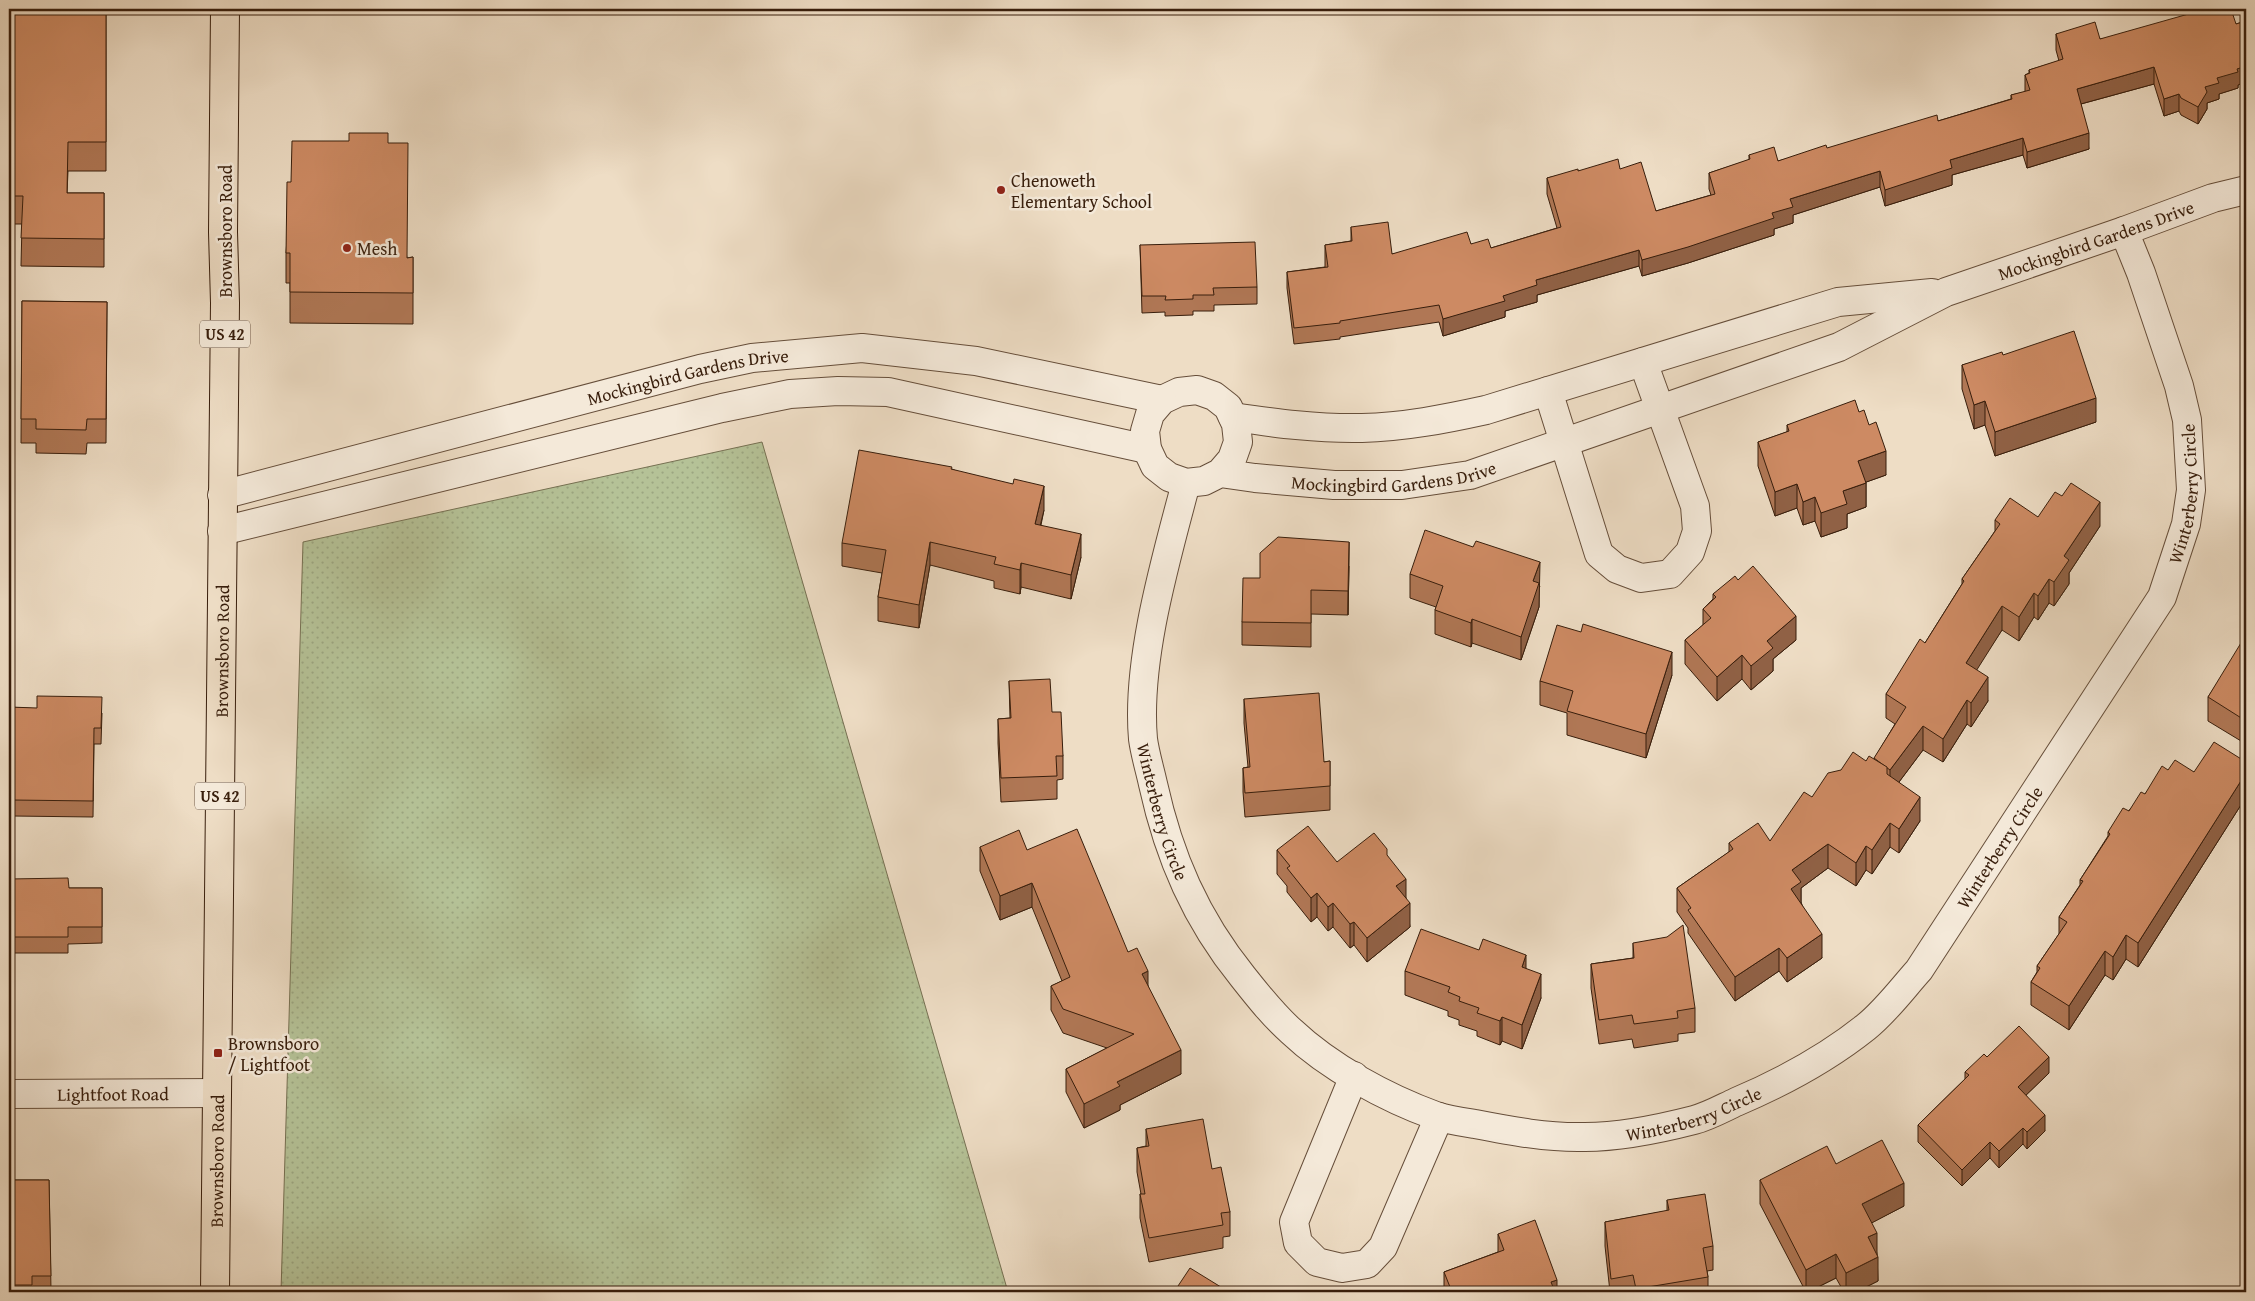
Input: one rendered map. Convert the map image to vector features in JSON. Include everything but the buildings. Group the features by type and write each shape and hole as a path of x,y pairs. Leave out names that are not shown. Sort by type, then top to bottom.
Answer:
{"main road":[{"name":"Brownsboro Road","path":"215,1292 225,303 223,232 225,9"}],"street":[{"name":"Mockingbird Gardens Drive","path":"1186,483 1204,481 1220,473 1334,485 1402,484 1470,475 1839,347 1946,292 2124,231 2213,198 2246,190"},
{"name":"Winterberry Circle","path":"1186,483 1170,543 1148,648 1144,692 1143,740 1162,825 1199,914 1226,956 1262,1000 1292,1032 1334,1064 1386,1095 1440,1117 1522,1133 1584,1137 1638,1132 1698,1119 1760,1092 1814,1065 1868,1025 1919,970 2162,597 2186,524 2191,490 2187,420 2179,386 2124,231"},
{"name":"Mockingbird Gardens Drive","path":"1233,417 1300,426 1362,428 1426,423 1486,410 1838,302 1946,292"},
{"name":"Mockingbird Gardens Drive","path":"222,495 700,369 752,358 810,352 862,348 976,361 1162,400"},
{"path":"1548,391 1599,554 1617,569 1641,578 1670,574 1690,552 1697,531 1695,506 1643,362"},
{"path":"1186,483 1169,477 1162,472 1155,466 1146,449 1145,431 1150,414 1162,400 1179,392 1197,390 1214,396 1228,408 1233,417 1236,424 1238,442 1232,459 1220,473"},
{"name":"Mockingbird Gardens Drive","path":"222,531 722,408 790,394 838,391 888,392 1146,449"},
{"path":"1354,1076 1294,1222 1298,1243 1317,1262 1342,1268 1367,1264 1383,1247 1440,1117"},
{"name":"Lightfoot Road","path":"9,1094 217,1093"}],"green space":[{"path":"762,442 1008,1292 281,1292 303,542"}],"place":[{"name":"Chenoweth Elementary School","path":"1001,190"},
{"name":"Mesh","path":"347,248"},
{"name":"Brownsboro / Lightfoot","path":"218,1053"}]}
